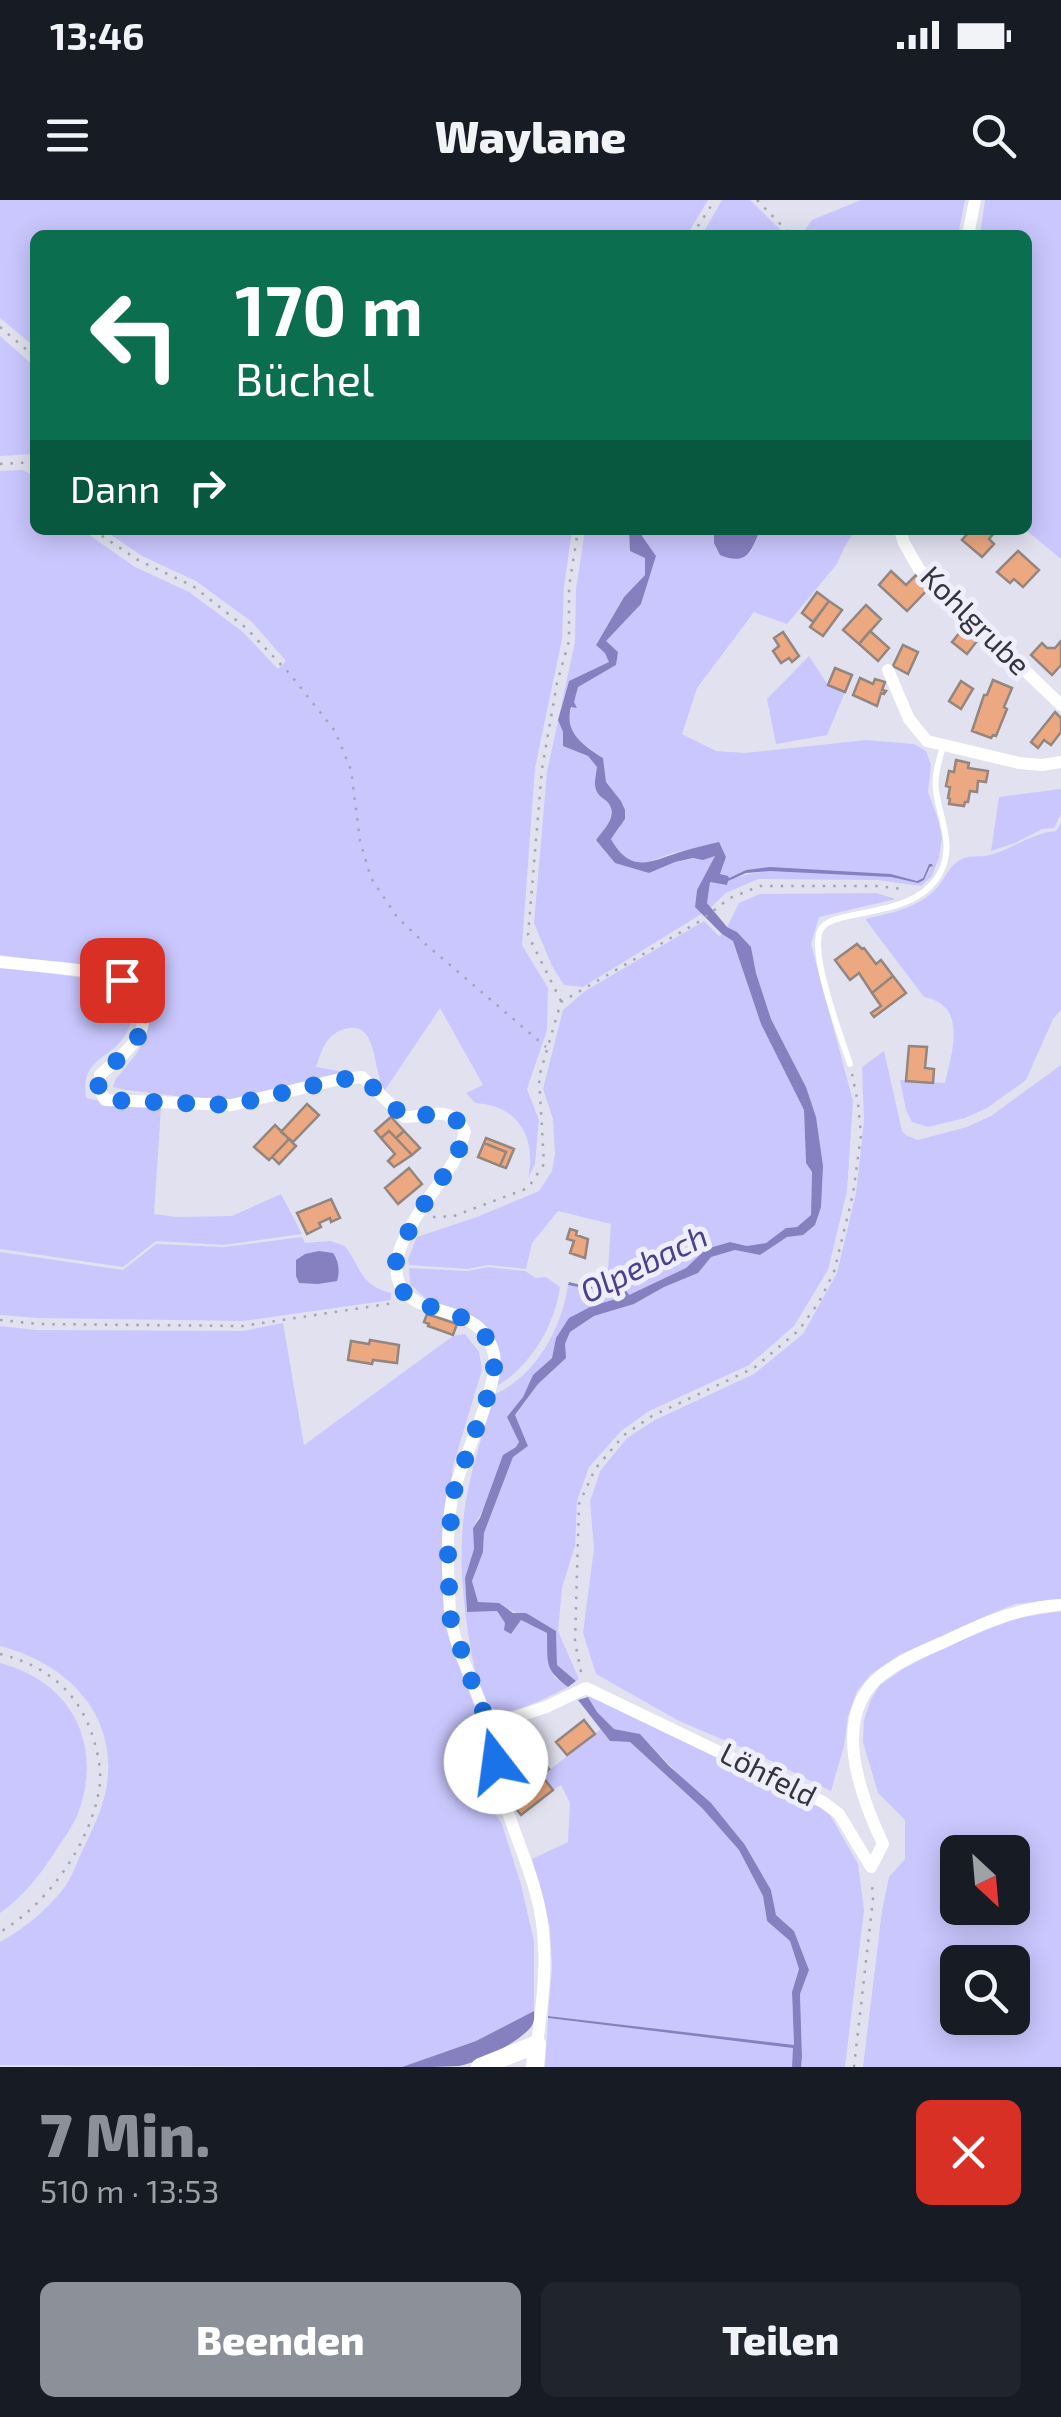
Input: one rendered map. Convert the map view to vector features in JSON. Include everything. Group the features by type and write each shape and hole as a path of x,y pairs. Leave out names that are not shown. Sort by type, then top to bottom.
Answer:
{"street":[{"path":"969,230 975,200"},
{"name":"Kohlgrube","path":"902,535 919,568 1061,705"},
{"path":"888,670 910,719 928,741 1018,762 1061,762"},
{"path":"0,962 98,972 122,980 143,1009 142,1026 134,1044 100,1075 98,1089 106,1100 232,1105 362,1077 404,1117 445,1112 458,1120 465,1132 456,1158 414,1219 396,1261 398,1284 410,1301 454,1313 482,1330 494,1353 494,1378 453,1494 448,1555 450,1617 490,1726 504,1797 538,1900 545,1968 535,2067"},
{"name":"Löhfeld","path":"871,1867 883,1844 861,1792 853,1738 856,1714 865,1692 896,1664 987,1622 1061,1605"},
{"path":"490,1726 584,1689"},
{"name":"Löhfeld","path":"584,1689 823,1802 840,1814 871,1867"},
{"path":"480,2067 537,2044"}],"lane":[{"path":"850,1064 832,1012 818,948 820,932 835,918 898,906 935,882 942,870 947,834 936,789 943,744"}],"path":[{"path":"695,230 715,200"},
{"path":"757,200 786,230"},
{"path":"0,327 30,353"},
{"path":"0,464 30,462"},
{"path":"100,535 138,560 193,586 245,626 289,672 334,731 351,770 360,841 371,878 422,941 546,1047"},
{"path":"561,1002 528,935 542,769 568,642 569,587 577,535"},
{"path":"414,1219 454,1216 528,1188 544,1164 539,1077 561,1002 700,920 730,898 760,886 878,886 924,892"},
{"path":"584,1689 576,1642 579,1504 594,1470 624,1435 652,1416 754,1368 799,1330 818,1302 834,1272 853,1194 860,1135 850,1064"},
{"path":"0,1320 38,1324 243,1326 410,1301"},
{"path":"0,1654 46,1673 71,1693 90,1726 98,1755 100,1787 89,1827 58,1880 16,1923 0,1932"},
{"path":"854,2067 874,1899 871,1867"}],"shaded area":[{"path":"0,200 708,200 690,230 30,230 30,343 0,318"},
{"path":"722,200 750,200 781,230 705,230"},
{"path":"861,200 965,200 959,230 805,230 812,220"},
{"path":"985,200 1061,200 1061,559 1032,535 1032,230 981,230"},
{"path":"0,336 30,363 30,454 0,456"},
{"path":"0,471 30,474 30,535 89,535 135,567 189,592 243,632 278,669 286,661 252,622 196,581 142,556 111,535 571,535 562,639 535,768 522,945 548,988 547,1030 527,1089 539,1120 535,1164 528,1178 527,1137 513,1117 490,1105 475,1103 466,1093 483,1085 440,1008 385,1090 369,1039 356,1028 339,1031 329,1039 316,1067 345,1072 270,1094 216,1099 126,1090 113,1087 147,1034 148,1008 140,987 120,971 0,955"},
{"path":"584,535 629,535 631,551 645,558 645,575 624,597 596,644 610,662 569,681 559,717 575,642 576,589"},
{"path":"629,535 642,535 656,556 641,604 606,641 618,652 616,665 578,687 574,702 577,708 571,707 570,716 577,737 603,758 606,782 625,810 625,819 611,839 618,850 641,862 719,842 726,857 720,874 729,878 746,870 770,867 891,874 917,881 923,878 929,864 933,866 924,880 918,883 891,877 770,871 746,873 727,885 710,882 707,903 751,947 771,1019 806,1087 816,1117 823,1166 821,1207 815,1225 803,1235 787,1237 760,1255 735,1250 711,1257 698,1273 634,1304 594,1316 570,1332 565,1344 566,1358 538,1384 515,1415 528,1446 513,1457 484,1533 483,1552 472,1581 478,1602 499,1603 513,1613 526,1613 556,1631 557,1665 576,1681 568,1687 548,1664 547,1633 521,1620 511,1634 504,1630 505,1623 497,1611 467,1612 465,1578 474,1549 473,1528 503,1455 519,1442 507,1417 523,1397 533,1375 552,1358 556,1338 569,1318 626,1296 622,1289 589,1289 568,1285 569,1282 589,1287 614,1285 624,1287 629,1295 686,1268 706,1249 730,1242 747,1246 766,1243 811,1215 812,1172 806,1163 804,1110 761,1024 733,941 695,907 697,890 715,856 675,862 649,873 615,863 596,840 612,814 596,789 597,767 588,756 563,746 558,720 569,681 609,662 596,645 624,597 645,575 645,558 630,551"},
{"path":"714,535 758,535 742,558 720,555"},
{"path":"715,535 716,548 725,557 751,552 758,535 852,535 837,564 787,624 754,612 697,688 682,734 716,751 746,753 866,740 914,744 926,751 931,765 928,792 942,838 932,876 921,886 877,880 758,879 726,893 710,908 710,881 785,871 746,870 728,878 720,875 726,857 706,852 686,850 637,863 620,852 611,839 620,828 621,801 606,782 603,758 574,737 569,717 577,687 616,665 605,641 641,604 656,556 642,536","holes":["823,872 891,874 917,881"]},
{"path":"809,656 828,685 845,692 827,735 776,744 767,699"},
{"path":"558,720 563,746 588,756 597,767 596,789 611,809 608,823 596,840 649,873 675,862 716,854 697,890 695,907 703,913 583,987 564,985 534,923 547,772"},
{"path":"1061,789 1061,814 1054,828 1042,829 991,851 999,797"},
{"path":"1061,823 1061,1010 1053,1019 1026,1080 987,1108 965,1118 928,1127 912,1122 900,1080 945,1083 953,1044 952,1020 947,1009 924,997 865,919 920,901 936,889 960,860 986,856 1056,831"},
{"path":"876,893 896,899 819,917 811,944 853,1101 847,1191 828,1270 794,1326 749,1365 649,1411 621,1431 589,1467 577,1501 575,1546 562,1588 558,1631 579,1679 576,1681 557,1665 556,1631 508,1609 478,1602 472,1581 483,1552 484,1533 513,1456 528,1446 515,1416 538,1384 565,1358 570,1332 594,1316 634,1304 698,1273 710,1257 735,1250 760,1255 815,1225 806,1087 771,1019 751,947 727,927 739,903 760,894"},
{"path":"704,921 719,936 733,941 761,1024 804,1110 806,1163 812,1172 811,1215 766,1243 747,1246 730,1242 706,1249 686,1268 629,1295 624,1287 607,1285 611,1224 558,1211 532,1243 526,1269 409,1265 417,1237 539,1191 552,1171 555,1154 553,1119 543,1089 563,1010 585,991"},
{"path":"0,967 106,981 127,996 132,1011 129,1027 121,1041 89,1072 86,1098 161,1108 154,1214 232,1216 281,1194 302,1234 224,1245 156,1241 123,1267 0,1249"},
{"path":"884,1051 902,1131 918,1140 991,1116 1061,1065 1061,1599 1015,1604 899,1655 871,1674 857,1691 848,1716 831,1791 679,1721 596,1674 583,1633 594,1548 590,1502 600,1471 627,1438 655,1420 754,1374 803,1334 837,1273 856,1193 864,1121 862,1067"},
{"path":"302,1237 305,1243 330,1241 345,1246 367,1281 391,1293 391,1300 243,1321 0,1315 0,1252 123,1270 156,1244 224,1247"},
{"path":"319,1251 335,1256 337,1281 299,1283 296,1260"},
{"path":"488,1267 525,1271 536,1278 546,1277 560,1287 553,1316 539,1344 520,1368 497,1386 500,1376 488,1331 427,1300 410,1284 409,1268 468,1271"},
{"path":"568,1285 589,1289 613,1287 622,1289 626,1296 592,1306 556,1338 552,1358 533,1375 508,1417 519,1442 473,1528 474,1549 465,1578 467,1612 497,1611 505,1623 521,1620 547,1633 554,1677 568,1687 532,1704 502,1712 490,1706 483,1695 470,1643 462,1569 466,1499 495,1394 523,1375 545,1349 560,1318"},
{"path":"283,1323 304,1445 453,1336 465,1334 479,1352 482,1370 453,1466 447,1524 459,1661 479,1720 451,1745 502,1824 534,1941 534,2011 476,2041 402,2067 0,2065 0,1942 35,1918 67,1884 102,1804 108,1763 105,1738 83,1696 47,1665 0,1646 0,1326 36,1330 243,1331"},
{"path":"1061,1611 1061,2067 863,2067 882,1911 889,1877 905,1859 905,1820 878,1793 863,1742 864,1720 880,1685 941,1649 1019,1618"},
{"path":"0,1663 45,1684 62,1700 75,1718 87,1761 85,1786 72,1826 31,1885 0,1913"},
{"path":"590,1696 829,1813 858,1864 864,1910 845,2067 801,2067 800,1994 809,1970 794,1931 776,1915 771,1890 745,1845 640,1734 614,1729 597,1712"},
{"path":"588,1697 614,1729 640,1734 711,1803 745,1845 771,1890 776,1915 794,1931 809,1970 800,1994 801,2067 792,2067 793,2048 548,2018 794,2045 792,1992 799,1969 790,1941 767,1921 763,1896 739,1850 702,1808 630,1742 610,1741 578,1700"},
{"path":"601,1729 610,1741 630,1742 702,1808 739,1850 763,1896 767,1921 790,1941 799,1969 792,1992 794,2046 548,2016 550,1928 532,1859 568,1842 570,1803 561,1785 553,1790 542,1776"},
{"path":"534,2011 533,2023 525,2033 487,2056 459,2066 402,2067 476,2041"},
{"path":"548,2018 794,2048 792,2067 545,2067"}],"building":[{"path":"966,535 992,535 989,539 994,544 982,557 962,540"},
{"path":"1018,551 1039,570 1023,587 1014,579 1010,583 997,572"},
{"path":"891,571 906,585 916,575 930,587 907,611 879,585"},
{"path":"817,592 829,601 813,622 802,613"},
{"path":"829,601 842,610 823,636 810,627"},
{"path":"866,605 881,619 859,644 843,630"},
{"path":"965,626 980,637 967,654 952,642"},
{"path":"870,631 889,648 878,661 859,644"},
{"path":"783,632 799,656 792,662 789,658 781,663 773,651 779,646 774,638"},
{"path":"1061,641 1061,665 1052,675 1031,655 1042,643 1055,648"},
{"path":"903,645 918,652 908,674 893,666"},
{"path":"835,668 852,675 845,692 828,685"},
{"path":"860,678 873,684 875,679 885,682 882,690 886,691 881,693 877,706 853,695"},
{"path":"993,680 1012,688 996,736 991,738 972,731"},
{"path":"961,681 973,689 961,709 949,701"},
{"path":"1055,712 1061,718 1061,732 1051,745 1044,740 1038,748 1031,742"},
{"path":"956,760 969,763 968,768 988,771 986,782 978,781 977,792 970,791 964,806 949,804 950,787 946,786"},
{"path":"857,944 876,964 881,960 893,976 872,993 859,973 850,980 835,960"},
{"path":"893,976 906,993 874,1017 871,1013 881,1006 872,993"},
{"path":"909,1046 927,1047 925,1068 934,1069 933,1083 906,1081"},
{"path":"307,1104 319,1115 293,1142 281,1132"},
{"path":"391,1117 404,1131 396,1138 389,1131 381,1138 375,1131"},
{"path":"275,1125 289,1139 269,1160 254,1147"},
{"path":"389,1131 412,1155 394,1167 388,1161 395,1154 381,1138"},
{"path":"404,1131 420,1148 412,1155 396,1138"},
{"path":"486,1138 514,1149 506,1168 500,1166 506,1152 484,1143"},
{"path":"289,1139 296,1146 279,1164 272,1157"},
{"path":"484,1143 506,1152 500,1166 478,1157"},
{"path":"409,1168 422,1184 398,1204 385,1188"},
{"path":"331,1199 340,1218 319,1223 321,1227 307,1234 297,1213"},
{"path":"570,1229 588,1239 585,1258 570,1253 574,1241 567,1239"},
{"path":"427,1314 457,1324 453,1335 428,1326 424,1322"},
{"path":"370,1340 399,1345 397,1363 348,1360 351,1341 369,1344"},
{"path":"584,1720 595,1734 567,1755 556,1742"},
{"path":"517,1729 549,1769 533,1782 502,1741"},
{"path":"467,1733 476,1745 460,1757 451,1745"},
{"path":"541,1775 553,1790 521,1815 510,1801"}],"route":[{"path":"122,980 143,1009 142,1026 134,1044 100,1075 98,1089 106,1100 232,1105 362,1077 404,1117 445,1112 458,1120 465,1132 456,1158 414,1219 396,1261 398,1284 410,1301 454,1313 482,1330 494,1353 494,1378 453,1494 448,1555 450,1617 490,1726 496,1762"}],"water label":[{"name":"Olpebach","path":"644,1264"}]}
